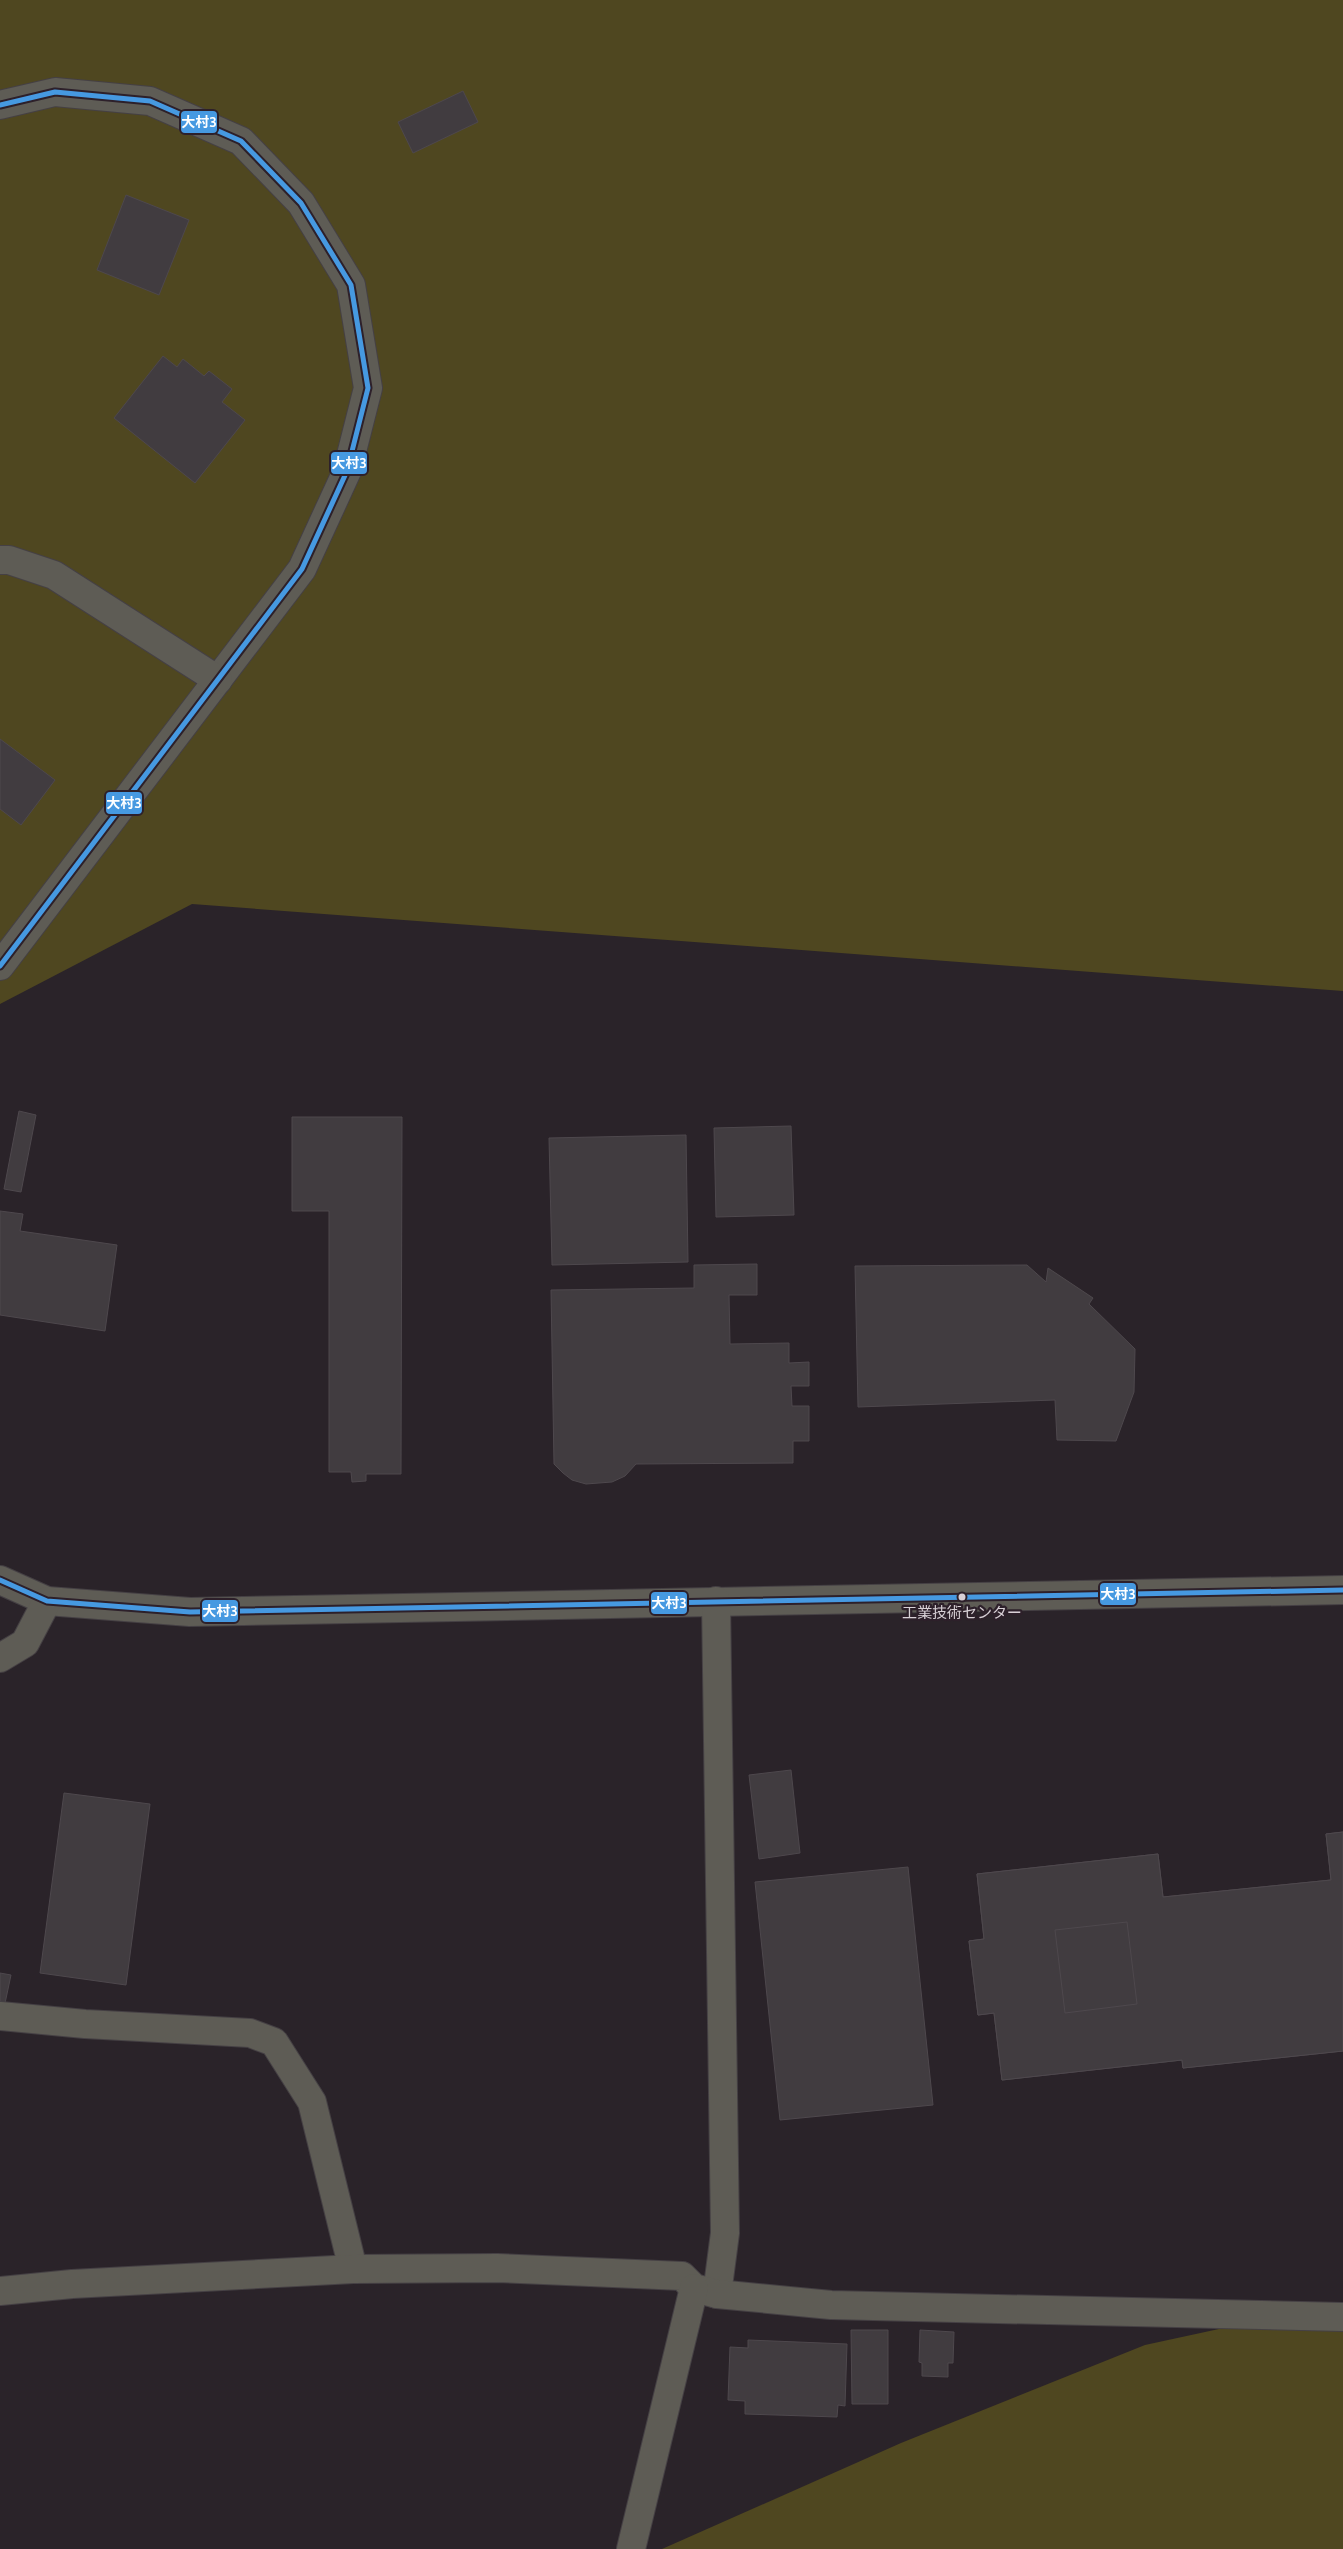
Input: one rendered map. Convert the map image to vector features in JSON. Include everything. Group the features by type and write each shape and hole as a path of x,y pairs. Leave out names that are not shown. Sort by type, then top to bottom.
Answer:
{"street":[{"path":"0,105 55,92 150,101 242,141 302,203 351,285 368,388 347,471 302,569 0,966"},
{"path":"0,560 9,560 54,575 218,680"},
{"path":"0,1580 47,1601 190,1612 1343,1590"},
{"path":"0,1658 25,1642 47,1601"},
{"path":"631,2549 706,2291 725,2233 716,1601"},
{"path":"0,2016 86,2024 250,2033 274,2042 312,2102 353,2269"},
{"path":"0,2291 72,2284 353,2269 498,2268 682,2276 706,2291 831,2305 1343,2317"}],"shaded area":[{"path":"0,0 1343,0 1343,991 192,904 0,1004"},
{"path":"1343,2302 1343,2549 662,2549 901,2443 1145,2345"}],"building":[{"path":"463,91 478,122 413,153 398,122"},
{"path":"126,195 189,220 159,295 97,270"},
{"path":"163,356 177,367 183,359 204,376 209,371 232,389 222,402 245,420 195,483 114,418"},
{"path":"0,739 55,780 21,825 0,809"},
{"path":"19,1111 36,1115 21,1192 4,1189"},
{"path":"292,1117 402,1117 401,1474 366,1474 366,1481 352,1482 351,1472 329,1472 329,1211 292,1211"},
{"path":"791,1126 794,1215 716,1217 714,1128"},
{"path":"686,1135 688,1262 552,1265 549,1138"},
{"path":"0,1211 23,1214 20,1231 117,1245 105,1331 0,1315"},
{"path":"757,1264 757,1295 729,1295 730,1344 789,1343 789,1363 809,1362 809,1386 791,1386 792,1406 809,1406 809,1441 793,1441 793,1463 636,1464 625,1476 612,1482 586,1484 572,1480 563,1473 554,1464 551,1290 694,1288 694,1265"},
{"path":"1027,1265 1046,1282 1048,1268 1093,1298 1089,1304 1135,1349 1134,1392 1116,1441 1057,1440 1055,1400 858,1407 855,1266"},
{"path":"791,1770 800,1853 759,1859 749,1775"},
{"path":"64,1793 150,1804 126,1985 40,1973"},
{"path":"1343,1832 1343,2051 1183,2068 1182,2060 1002,2080 994,2013 978,2015 969,1941 984,1939 977,1874 1158,1854 1163,1897 1331,1880 1326,1834"},
{"path":"1343,1832 1343,2051 1183,2068 1182,2060 1002,2080 994,2013 978,2015 969,1941 984,1939 977,1874 1158,1854 1163,1897 1331,1880 1326,1834","holes":["1127,1922 1137,2004 1065,2013 1055,1930"]},
{"path":"908,1867 933,2105 780,2120 755,1882"},
{"path":"0,1973 11,1975 4,2008 0,2007"},
{"path":"851,2330 888,2330 888,2404 852,2404"},
{"path":"920,2330 954,2332 953,2363 948,2363 948,2377 922,2376 922,2363 919,2362"},
{"path":"748,2340 847,2344 845,2406 838,2405 837,2417 745,2414 745,2401 728,2400 730,2347 748,2348"}],"transit line":[{"name":"大村3","path":"0,105 55,92 150,101 241,141 301,203 351,285 368,388 347,471 302,569 0,966"},
{"name":"大村3","path":"0,1580 47,1601 190,1612 1343,1590"}],"place":[{"name":"工業技術センター","path":"962,1597"}]}
